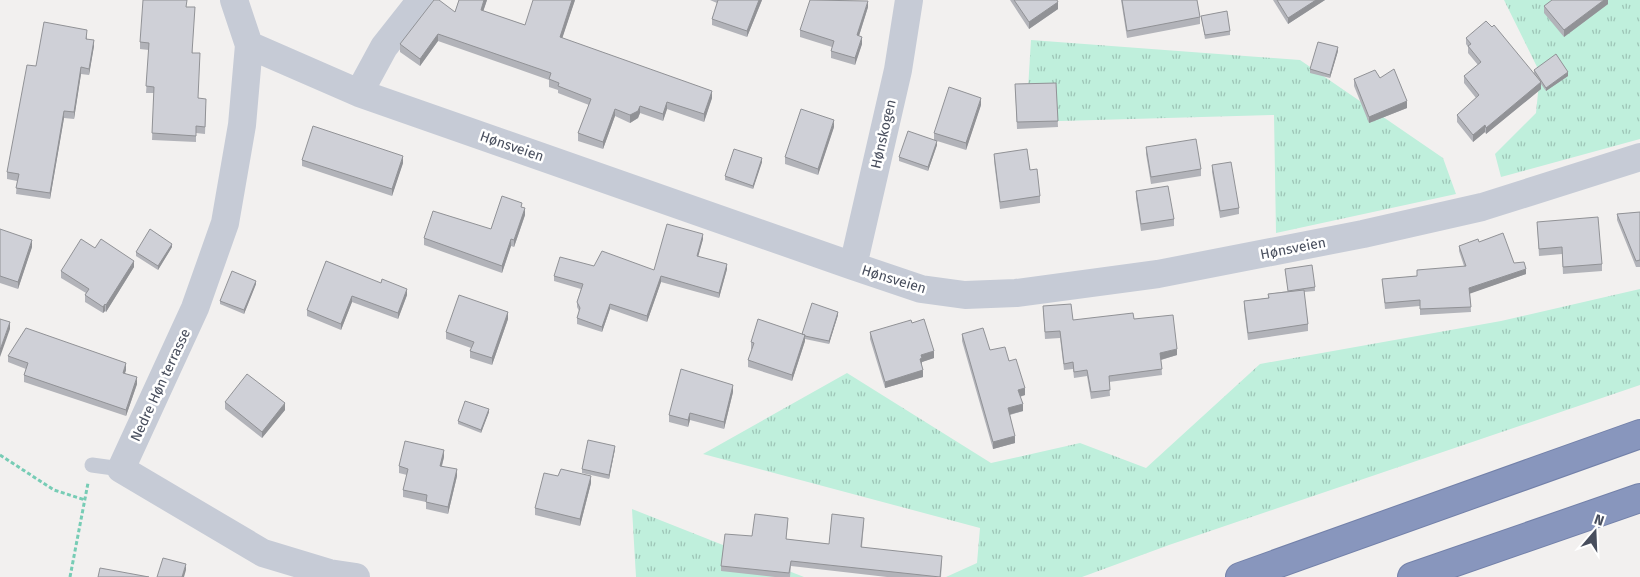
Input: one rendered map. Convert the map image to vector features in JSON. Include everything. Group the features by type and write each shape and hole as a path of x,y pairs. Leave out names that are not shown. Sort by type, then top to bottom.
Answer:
{"highway":[{"path":"1240,577 1640,434"},
{"path":"1412,577 1640,498"}],"street":[{"path":"234,0 249,45"},
{"path":"359,92 384,47 421,0"},
{"name":"Hønskogen","path":"853,266 898,70 909,0"},
{"name":"Hønsveien","path":"249,45 359,92 853,266 921,289 965,296 1016,293 1158,274 1363,234 1482,207 1640,157"},
{"name":"Nedre Høn terrasse","path":"121,469 195,308 225,223 242,125 249,45"},
{"path":"121,469 264,553 329,573 356,577"}],"lane":[{"path":"92,465 121,469"}],"path":[{"path":"0,455 54,490 85,500"},
{"path":"70,577 92,465"}],"green space":[{"path":"1504,0 1640,0 1640,139 1501,177 1495,154 1536,113 1540,73"},
{"path":"1031,40 1300,60 1443,158 1456,194 1276,233 1274,115 1026,122"},
{"path":"1640,289 1640,385 1169,545 1082,577 946,577 977,563 980,528 703,454 847,373 991,463 1080,443 1146,468 1260,364 1501,321"},
{"path":"632,509 804,577 636,577"}],"building":[{"path":"143,0 187,0 186,7 195,7 192,53 200,53 198,98 206,99 205,127 196,126 196,136 152,133 154,87 146,86 149,43 140,42"},
{"path":"434,0 439,0 455,12 459,0 484,0 481,10 525,25 533,0 572,0 560,37 712,91 704,114 667,102 663,114 640,106 638,111 630,115 615,109 603,142 578,133 591,99 558,86 559,83 549,79 551,73 438,34 420,59 400,44"},
{"path":"718,0 759,0 747,31 712,19"},
{"path":"810,0 868,1 857,35 862,37 855,58 831,51 834,41 800,30"},
{"path":"1014,0 1057,0 1058,2 1029,22"},
{"path":"1122,0 1197,0 1200,17 1127,31"},
{"path":"1277,0 1316,0 1288,18"},
{"path":"1552,0 1604,0 1564,30 1544,6"},
{"path":"1227,11 1230,31 1205,35 1201,16"},
{"path":"1486,21 1492,27 1494,25 1541,82 1486,128 1485,125 1473,135 1457,115 1479,95 1464,76 1481,62 1468,46 1471,44 1466,38"},
{"path":"44,22 87,30 86,39 94,40 89,69 81,67 74,112 64,111 50,193 16,188 19,174 7,172 27,65 36,66"},
{"path":"1318,42 1338,47 1330,75 1310,69"},
{"path":"1556,54 1568,72 1546,88 1534,70"},
{"path":"1394,69 1407,101 1369,117 1354,79 1375,70 1380,78"},
{"path":"1056,83 1058,121 1017,122 1015,84"},
{"path":"949,87 981,98 966,143 934,133"},
{"path":"801,109 834,120 818,169 785,157"},
{"path":"313,126 403,156 392,189 302,160"},
{"path":"908,131 937,141 928,167 899,157"},
{"path":"1196,139 1201,169 1151,177 1146,147"},
{"path":"734,149 762,158 753,186 725,176"},
{"path":"1027,149 1030,170 1037,169 1040,196 1000,202 994,154"},
{"path":"1231,162 1239,208 1220,211 1212,165"},
{"path":"1168,186 1174,219 1141,224 1136,191"},
{"path":"502,196 522,203 521,207 525,208 514,240 511,239 502,266 424,238 433,211 491,229"},
{"path":"1640,212 1640,260 1636,261 1617,214"},
{"path":"1598,217 1602,264 1563,267 1562,247 1539,249 1537,222"},
{"path":"667,224 703,234 697,256 727,264 719,293 661,276 647,316 610,304 602,327 577,318 580,308 577,302 583,284 554,276 560,257 594,266 602,251 654,270"},
{"path":"0,229 32,240 18,282 0,276"},
{"path":"150,229 172,244 158,266 136,252"},
{"path":"1503,233 1514,263 1524,262 1526,269 1469,288 1471,307 1420,309 1420,300 1385,303 1382,279 1417,276 1417,270 1466,266 1459,246 1478,239 1479,242"},
{"path":"81,239 95,248 101,239 134,261 103,307 85,295 89,289 61,271"},
{"path":"326,261 381,283 382,279 407,289 398,313 352,296 341,324 307,310"},
{"path":"1312,265 1315,287 1288,291 1285,269"},
{"path":"232,271 256,281 244,310 220,301"},
{"path":"1304,290 1308,324 1248,333 1244,301 1269,298 1268,294"},
{"path":"459,295 508,312 492,358 470,351 474,342 446,332"},
{"path":"812,303 838,312 829,341 802,334"},
{"path":"1071,304 1073,320 1133,313 1134,319 1173,315 1177,349 1160,353 1162,369 1109,376 1110,390 1091,392 1087,370 1074,372 1073,362 1064,364 1060,331 1045,332 1043,306"},
{"path":"0,319 10,322 0,350"},
{"path":"758,319 805,335 792,375 748,360 754,343 751,342"},
{"path":"924,319 934,351 921,355 922,358 920,359 923,370 885,382 870,332 911,320 912,323"},
{"path":"26,328 126,363 123,373 137,377 126,410 24,375 28,363 8,356"},
{"path":"983,328 990,350 1005,347 1009,361 1016,359 1025,388 1018,390 1023,404 1008,408 1015,436 993,442 962,334"},
{"path":"681,369 733,385 724,422 690,413 688,420 669,415"},
{"path":"247,374 285,403 262,432 225,402"},
{"path":"465,401 489,409 481,430 458,421"},
{"path":"588,440 615,446 609,475 582,469"},
{"path":"405,441 444,450 440,466 457,469 448,507 426,502 427,495 403,490 408,469 399,466"},
{"path":"561,469 591,476 580,519 535,508 544,473 558,476"},
{"path":"755,514 788,518 786,539 829,544 832,514 864,518 861,547 942,556 940,577 791,561 789,573 721,566 725,534 752,536"},
{"path":"163,558 186,564 182,577 157,577"},
{"path":"100,568 149,577 98,577"}]}
